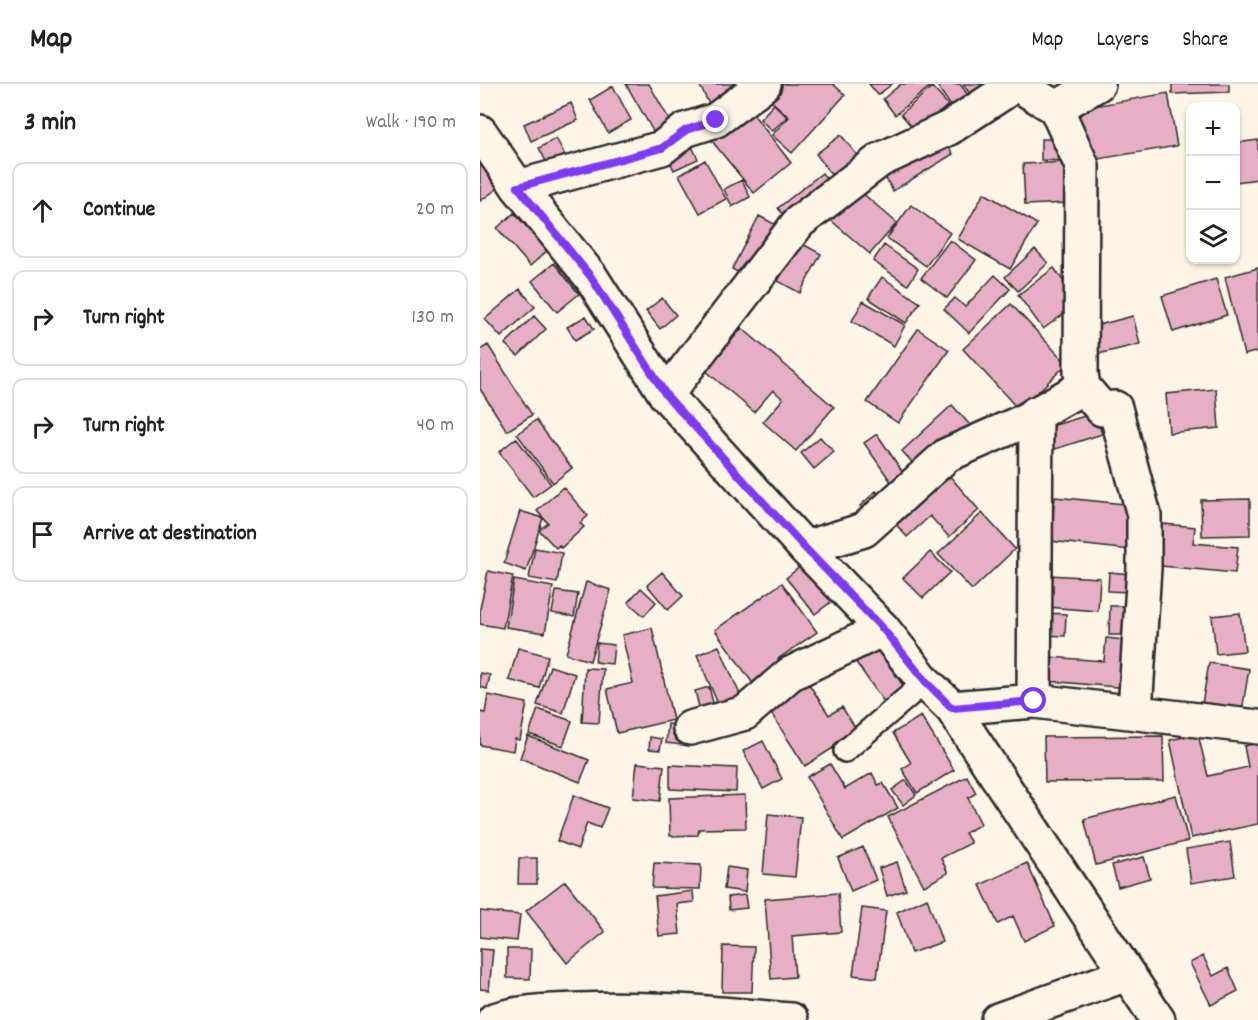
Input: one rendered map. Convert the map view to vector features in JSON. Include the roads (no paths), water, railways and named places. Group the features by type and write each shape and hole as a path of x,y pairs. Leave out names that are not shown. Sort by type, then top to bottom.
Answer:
{"street":[{"path":"518,187 662,148 686,130 716,120 764,84"},
{"path":"1056,108 1098,84"},
{"path":"666,395 799,222 880,160 949,128 1008,86 1056,108 1082,166 1081,373 1083,387 1102,409 1115,408 1144,515 1144,568 1135,711"},
{"path":"480,132 518,187 591,277 666,395 805,548 883,629 926,682 952,708 1158,1020"},
{"path":"805,548 864,530 947,455 1022,422 1083,387"},
{"path":"1034,701 1036,413"},
{"path":"690,728 745,713 790,674 883,629"},
{"path":"952,708 1034,701 1258,726"},
{"path":"998,1020 1128,974"},
{"path":"494,1020 533,1012 626,1008 792,1020"}],"lane":[{"path":"845,751 926,682"}]}
